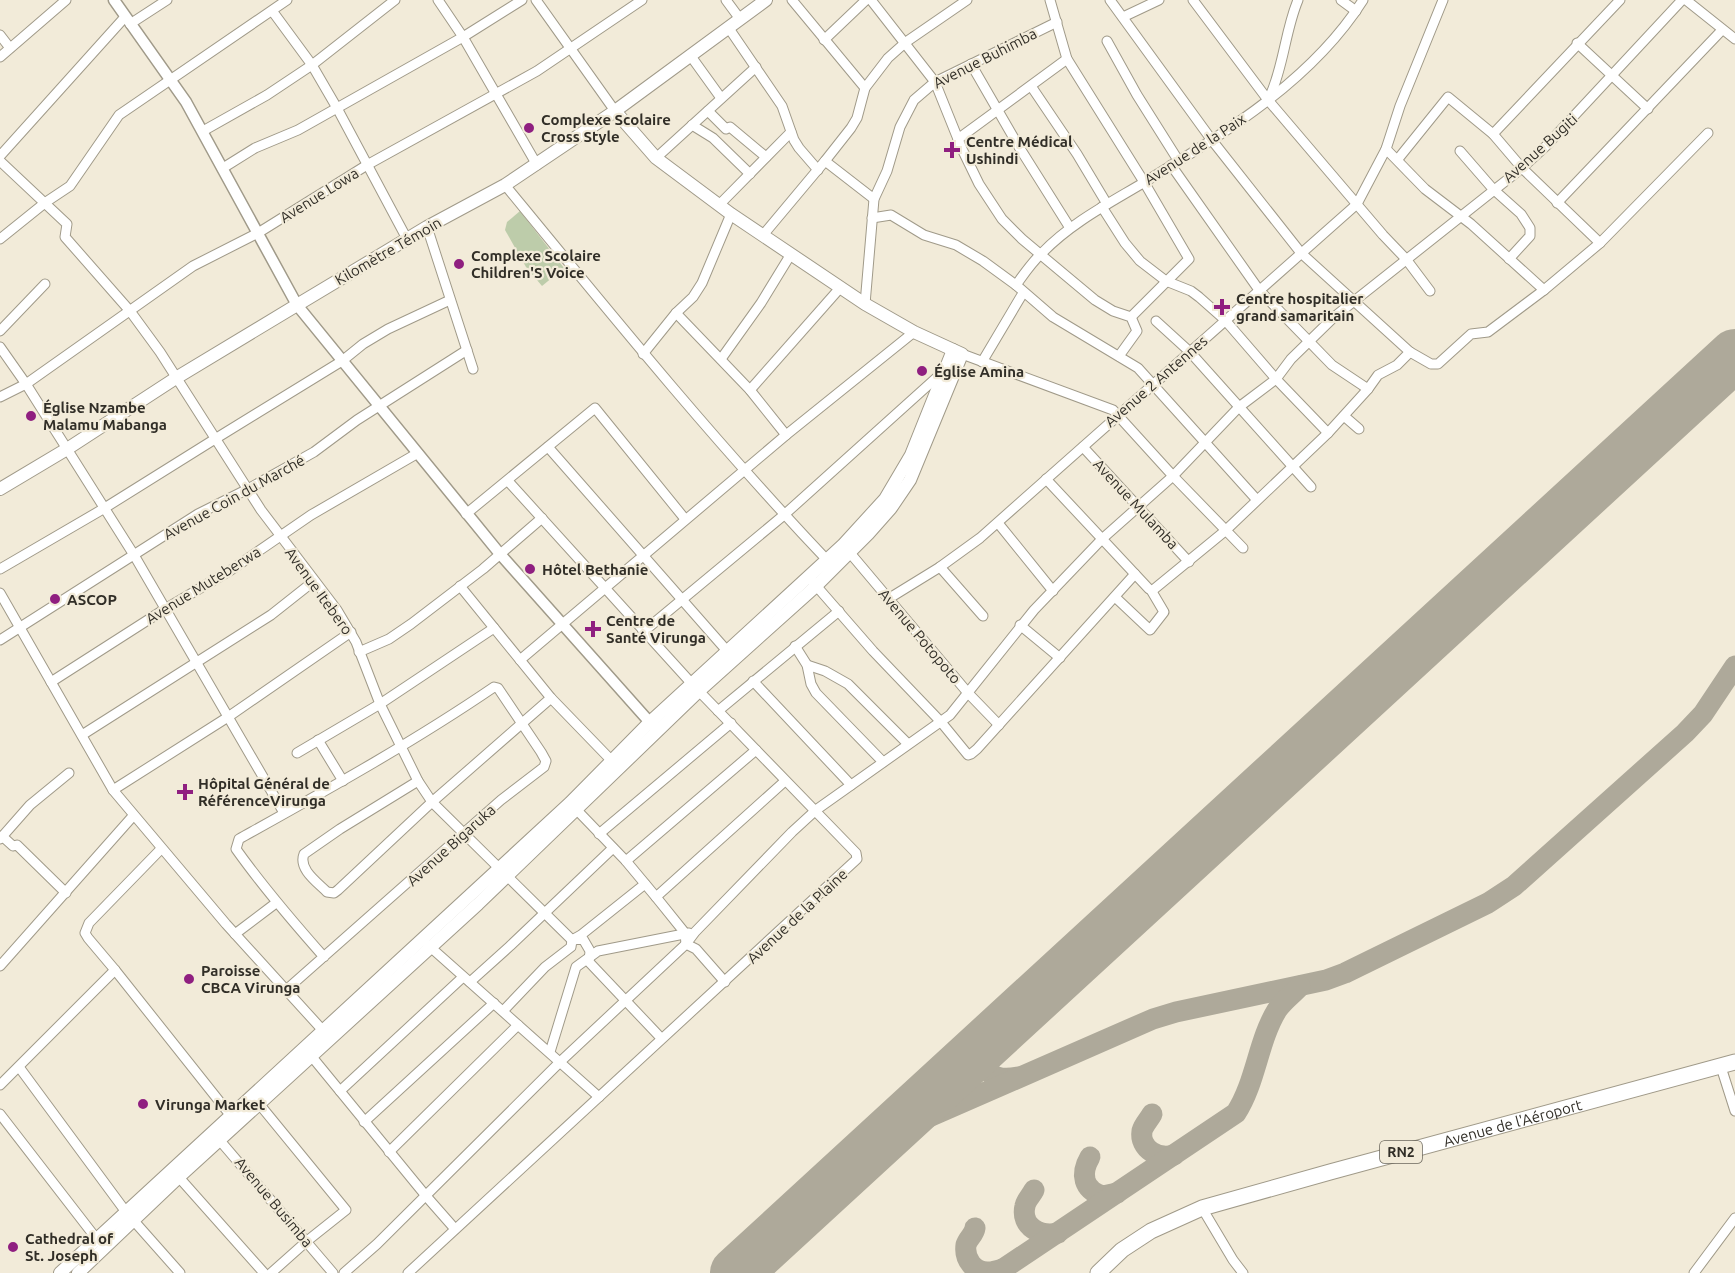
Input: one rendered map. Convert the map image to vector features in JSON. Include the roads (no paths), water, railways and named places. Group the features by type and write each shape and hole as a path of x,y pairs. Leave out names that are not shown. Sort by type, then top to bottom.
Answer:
{"highway":[{"name":"Avenue de l'Aéroport","path":"1098,1273 1122,1250 1151,1231 1202,1209 1728,1064"}],"main road":[{"name":"Kilomètre Témoin","path":"0,489 67,449 176,378 427,227 537,165 766,0"},
{"path":"615,111 656,158 731,214 865,304 914,332 957,352"},
{"path":"905,477 911,455 946,368 957,352"},
{"path":"60,1273 101,1243 235,1121 574,807 654,727 847,549 905,477 957,352"},
{"path":"696,688 728,652 812,582 827,560 847,549"},
{"path":"574,807 611,760 654,727"},
{"path":"78,1273 101,1243"}],"street":[{"path":"0,57 66,0"},
{"path":"114,0 172,80 203,131 297,305 466,514 654,727"},
{"path":"0,156 128,20 167,0"},
{"path":"0,239 70,186 119,115 288,0"},
{"path":"203,131 267,95 312,65 395,0"},
{"path":"438,0 463,37 537,165"},
{"path":"223,168 255,148 295,131 337,108 463,37 522,0"},
{"path":"536,0 615,111"},
{"name":"Avenue Lowa","path":"0,397 26,384 193,266 258,233 367,165 537,71 642,0"},
{"path":"726,0 740,19"},
{"path":"792,0 865,88"},
{"path":"824,40 866,0"},
{"path":"871,0 935,82 979,184 1002,219 1095,300 1113,311 1131,317 1137,331 1119,356"},
{"path":"1050,0 1067,59 1189,259 1131,317"},
{"path":"1110,0 1211,139 1301,253 1410,352 1431,364 1438,364 1471,334 1488,332 1544,290 1600,243 1708,133"},
{"path":"1123,17 1159,0"},
{"path":"1193,0 1268,100 1406,259 1430,291"},
{"path":"1268,100 1278,75 1286,38 1298,0"},
{"path":"1341,0 1356,11"},
{"name":"Avenue de la Paix","path":"1016,285 1041,253 1070,228 1211,139 1268,100 1316,58 1338,35 1363,0"},
{"name":"Avenue 2 Antennes","path":"888,599 940,567 998,523 1356,204 1386,149 1400,105 1443,0"},
{"path":"1493,134 1620,0"},
{"path":"1684,0 1735,39"},
{"name":"Avenue Bugiti","path":"344,1273 426,1196 561,1061 686,944 690,933 792,832 816,810 941,722 968,693 1020,625 1102,539 1173,476 1239,407 1276,379 1291,359 1353,300 1522,168 1553,139 1684,0"},
{"path":"763,235 825,162 856,118 865,88 888,58 906,42 963,1"},
{"path":"273,12 312,65 407,239"},
{"name":"Avenue Buhimba","path":"865,304 873,199 887,171 906,112 914,100 935,82 1057,22"},
{"path":"728,27 782,106 799,148 818,170"},
{"path":"1557,203 1722,30"},
{"path":"0,35 10,48"},
{"path":"1107,41 1175,162 1259,290 1332,365 1368,389"},
{"path":"1577,43 1648,109"},
{"path":"690,55 722,98"},
{"path":"958,139 1067,59"},
{"path":"971,64 997,111 1070,228"},
{"path":"656,158 756,67"},
{"path":"1031,86 1077,154 1125,243 1140,261 1166,281 1191,291 1225,321 1328,433"},
{"path":"1398,159 1448,97 1493,134 1522,168 1600,243"},
{"path":"708,111 726,129 730,127 766,157"},
{"path":"692,125 713,138 750,174"},
{"path":"719,205 791,132"},
{"path":"1386,149 1425,189 1461,217 1544,290"},
{"path":"1460,152 1493,189 1521,214 1530,228 1530,236 1509,259"},
{"name":"Avenue Itebero","path":"0,161 67,224 66,238 130,311 160,352 279,536 351,632 380,704 418,781 432,802 545,911 572,943 583,939 590,951 586,959 661,1038"},
{"path":"825,162 873,199"},
{"path":"505,185 643,354 744,470 827,560"},
{"path":"643,354 693,297 702,283 731,214"},
{"path":"872,219 894,216 924,235 963,249 1016,285 1053,317 1138,368 1257,500"},
{"path":"427,227 473,369"},
{"path":"721,358 791,254"},
{"path":"0,331 45,284"},
{"path":"750,390 840,288"},
{"path":"982,362 1023,293"},
{"path":"0,569 342,361 363,344 388,329 450,300"},
{"path":"676,314 721,358 786,435"},
{"path":"1156,321 1190,352 1311,487"},
{"path":"520,660 685,519 914,332"},
{"path":"0,347 26,384 134,555 284,813"},
{"name":"Avenue Coin du Marché","path":"0,640 198,514 314,452 467,351"},
{"path":"957,352 1099,403 1118,415 1243,548"},
{"path":"1151,590 1156,589 1226,531 1328,433 1378,375 1397,365 1410,352"},
{"path":"643,632 784,514 946,368"},
{"path":"466,514 596,408 685,519"},
{"path":"1344,416 1359,429"},
{"path":"548,447 728,652"},
{"name":"Avenue Mulamba","path":"1083,447 1188,562"},
{"name":"Avenue Muteberwa","path":"51,682 231,570 338,498 418,453"},
{"path":"1046,478 1151,590 1164,612 1150,630 1115,597"},
{"name":"Avenue de la Plaine","path":"408,1273 857,859 856,853 643,632 508,481"},
{"path":"360,652 398,634 542,518"},
{"path":"998,523 1053,591"},
{"name":"Avenue Potopoto","path":"847,549 968,693 999,724"},
{"path":"940,567 983,616"},
{"path":"812,582 968,754 971,754 1135,574"},
{"path":"82,735 271,615 315,581"},
{"path":"460,586 552,698 611,760"},
{"path":"0,593 114,790 161,849 235,934 328,1035"},
{"path":"718,711 838,611"},
{"path":"1020,625 1060,658"},
{"path":"297,753 380,704 494,628"},
{"path":"114,790 228,717 351,632"},
{"path":"795,646 807,665 811,684 816,693 883,762"},
{"path":"807,665 825,671 848,684 908,744"},
{"path":"753,681 851,785"},
{"name":"Avenue Bigaruka","path":"286,990 546,764 542,752 500,690 494,687 436,726 401,746"},
{"path":"418,781 310,849 301,860 303,868 327,892 334,892 432,802 552,698"},
{"path":"599,834 730,723"},
{"path":"318,740 343,781"},
{"path":"324,957 276,903 236,849 236,844 239,839 401,746"},
{"path":"626,861 756,750"},
{"path":"66,893 17,845 13,846 1,838 30,806 69,773"},
{"path":"656,897 785,781"},
{"path":"574,807 690,933"},
{"path":"1,964 134,816"},
{"path":"340,1091 467,979 510,946 613,848"},
{"path":"161,849 86,927 85,933 235,1121"},
{"path":"503,1011 545,967 645,884"},
{"path":"235,934 276,903"},
{"path":"550,1052 576,967 598,951 690,933"},
{"path":"426,943 561,1061 598,1097"},
{"path":"572,943 579,959 586,959"},
{"path":"686,944 696,949 725,982"},
{"path":"0,1085 116,970"},
{"path":"364,1122 494,1003"},
{"path":"389,1152 518,1025"},
{"path":"308,1052 455,1229"},
{"path":"1728,1064 1735,1111"},
{"path":"19,1067 130,1216 180,1273"},
{"path":"256,1100 345,1207 344,1213 307,1241 271,1273"},
{"path":"0,1114 101,1243"},
{"name":"Avenue Busimba","path":"217,1136 333,1273"},
{"path":"176,1174 264,1273"},
{"path":"1202,1209 1243,1273"},
{"path":"1694,1273 1735,1218"}],"place":[{"name":"Complexe Scolaire Cross Style","path":"529,128"},
{"name":"Centre Médical Ushindi","path":"952,150"},
{"name":"Complexe Scolaire Children'S Voice","path":"459,264"},
{"name":"Centre hospitalier grand samaritain","path":"1222,307"},
{"name":"Église Amina","path":"922,371"},
{"name":"Église Nzambe Malamu Mabanga","path":"31,416"},
{"name":"Hôtel Bethanie","path":"530,569"},
{"name":"ASCOP","path":"55,599"},
{"name":"Centre de Santé Virunga","path":"593,629"},
{"name":"Hôpital Général de RéférenceVirunga","path":"185,792"},
{"name":"Paroisse CBCA Virunga","path":"189,979"},
{"name":"Virunga Market","path":"143,1104"},
{"name":"Cathedral of St. Joseph","path":"13,1247"}]}
